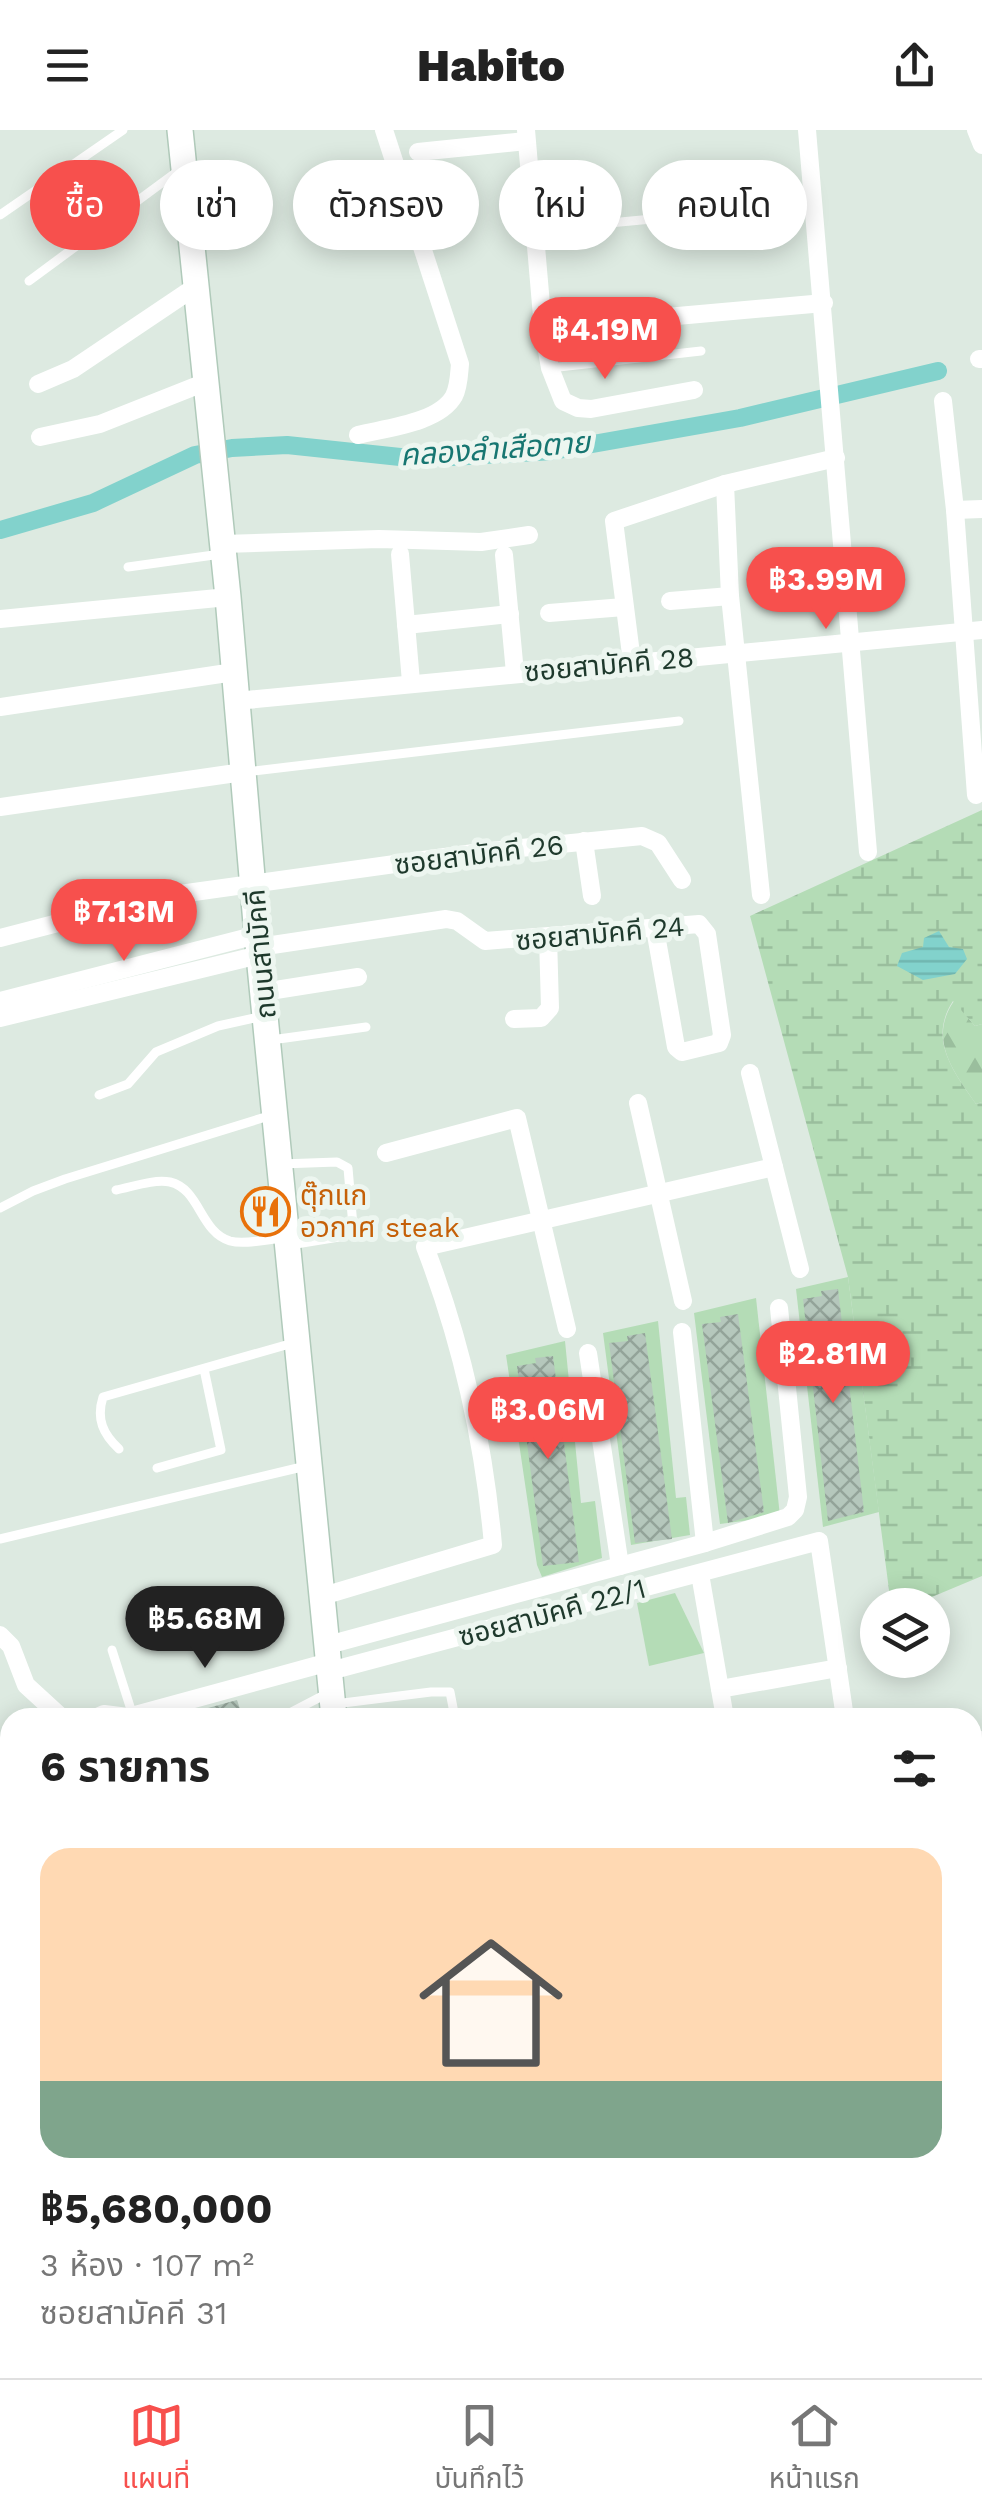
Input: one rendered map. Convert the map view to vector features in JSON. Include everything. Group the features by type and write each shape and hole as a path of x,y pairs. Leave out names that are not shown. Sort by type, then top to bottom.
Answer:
{"main road":[{"name":"ถนนสามัคคี","path":"180,130 183,160"},
{"name":"ถนนสามัคคี","path":"191,250 228,597 258,946 331,1682"}],"street":[{"path":"358,436 425,417 448,405 457,391 460,364 384,130"},
{"path":"807,130 868,852"},
{"path":"976,130 982,146"},
{"path":"418,152 526,135 528,160"},
{"path":"536,250 550,368 563,401 578,408 694,390"},
{"path":"38,384 73,369 194,287"},
{"path":"543,328 824,303"},
{"path":"40,438 100,424 206,382"},
{"path":"943,401 973,630 976,795"},
{"path":"632,662 614,520 726,484 836,458"},
{"path":"726,484 730,596 761,895"},
{"path":"955,510 982,509"},
{"path":"223,548 365,539 481,542 529,535"},
{"path":"400,554 411,682"},
{"path":"504,555 515,673"},
{"path":"670,601 730,596"},
{"path":"0,618 228,597"},
{"path":"549,613 624,607"},
{"path":"406,626 510,614"},
{"name":"ซอยสามัคคี 28","path":"236,701 973,630"},
{"path":"0,707 234,672"},
{"path":"0,807 243,772"},
{"name":"ซอยสามัคคี 26","path":"0,938 158,897 584,841 650,838 666,853 682,880"},
{"path":"584,841 592,896"},
{"name":"ซอยสามัคคี 24","path":"258,946 446,919 457,920 485,941 699,924 704,928 722,1035 719,1043 682,1052 676,1046 655,929"},
{"path":"514,1019 541,1018 550,1008 548,937"},
{"path":"0,1001 258,946"},
{"path":"0,1018 258,946"},
{"path":"266,1016 358,977"},
{"path":"750,1073 800,1269"},
{"path":"638,1103 683,1302"},
{"path":"386,1153 517,1118 567,1329"},
{"path":"323,1596 494,1545 485,1462 446,1300 424,1247 774,1166"},
{"path":"179,1708 331,1682 620,1566 788,1517 798,1496 780,1308"},
{"path":"682,1332 705,1543"},
{"path":"588,1352 620,1566"},
{"name":"ซอยสามัคคี 22/1","path":"331,1682 819,1542 838,1668"},
{"path":"700,1574 723,1708"},
{"path":"0,1635 11,1646 26,1686 51,1708"},
{"path":"720,1689 838,1668 844,1708"}],"lane":[{"path":"0,215 123,130"},
{"path":"29,282 160,184"},
{"path":"622,222 813,204"},
{"path":"550,368 701,351"},
{"path":"128,566 223,548"},
{"path":"243,772 679,721"},
{"path":"98,1096 128,1084 156,1052 218,1026 266,1016 366,1027"},
{"path":"0,1208 64,1179 274,1114"},
{"path":"116,1190 158,1181 174,1183 189,1193 217,1235 232,1242 345,1236 353,1226 348,1168 337,1162 279,1164"},
{"path":"119,1449 105,1436 100,1419 103,1397 296,1343"},
{"path":"157,1468 221,1450 204,1369"},
{"path":"0,1539 309,1466"},
{"path":"112,1650 130,1708"},
{"path":"294,1708 331,1682 450,1692 454,1708"}],"green space":[{"path":"982,810 982,1024 975,1026 953,1001 946,1015 943,1042 952,1067 976,1104 982,1102 982,1576 950,1589 889,1588 848,1277 750,916"},
{"path":"954,1001 975,1026 982,1024 982,1102 976,1104 952,1067 943,1042 943,1028"},
{"path":"848,1277 879,1512 823,1527 796,1289"},
{"path":"756,1298 780,1516 720,1524 694,1313"},
{"path":"658,1321 676,1498 686,1497 690,1535 631,1545 603,1333"},
{"path":"565,1341 581,1503 595,1501 602,1558 542,1577 537,1565 506,1355"},
{"path":"675,1593 704,1653 649,1666 637,1603"}],"water":[{"path":"939,931 949,947 963,949 967,959 955,974 923,980 897,966 902,953 923,947 924,938"}],"building":[{"path":"838,1289 864,1512 828,1521 803,1299"},
{"path":"738,1314 764,1512 728,1523 702,1324 721,1322 720,1317"},
{"path":"645,1333 672,1539 635,1543 609,1343 628,1341 627,1336"},
{"path":"553,1356 579,1562 543,1566 517,1366"},
{"path":"237,1700 240,1708 208,1708"}],"waterway":[{"name":"คลองลำเสือตาย","path":"0,530 93,503 195,455 232,448 287,445 419,459 553,451 740,418 938,371"}],"place":[{"name":"ตุ๊กแก อวกาศ steak","path":"265,1211"}]}
